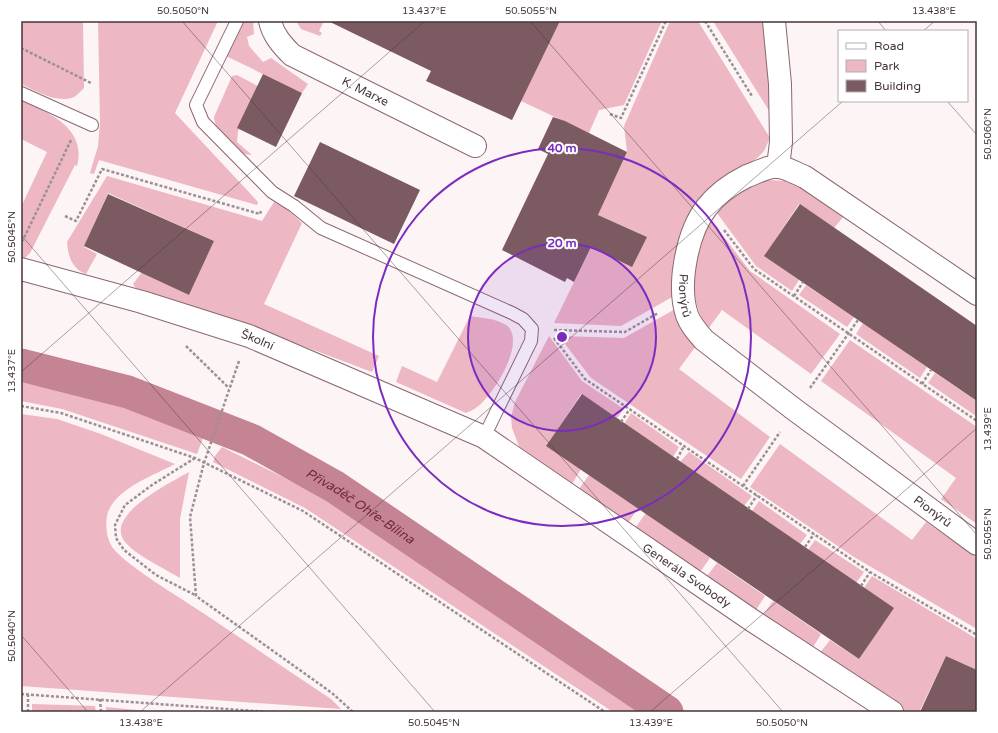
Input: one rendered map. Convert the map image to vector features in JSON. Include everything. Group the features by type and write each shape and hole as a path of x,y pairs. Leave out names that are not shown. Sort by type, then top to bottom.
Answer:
{"street":[{"name":"K. Marxe","path":"270,21 272,30 280,44 292,55 475,146"},
{"path":"774,21 780,84 781,142 778,166 805,176 977,294"},
{"name":"Pionýrů","path":"778,166 759,171 729,185 706,207 693,230 684,266 683,298 687,316 695,330 704,340 795,410 977,544"},
{"name":"Školní","path":"21,269 142,302 249,336 484,437"},
{"name":"Generála Svobody","path":"484,437 753,621 892,712"}],"lane":[{"path":"237,21 196,105 203,122 272,192 294,206 321,228 512,313 524,319 532,329 531,341 484,437"},
{"path":"21,93 86,122"}],"path":[{"path":"610,114 621,118 666,21"},
{"path":"706,21 756,102"},
{"path":"21,48 91,83"},
{"path":"21,239 23,240 86,122"},
{"path":"65,216 76,221 102,169 260,214 272,192"},
{"path":"706,207 754,269 977,422"},
{"path":"794,296 803,282"},
{"path":"532,329 625,332 683,298"},
{"path":"816,378 858,320"},
{"path":"548,330 585,379 870,572 977,635"},
{"path":"922,384 931,370"},
{"path":"196,596 190,517 207,453 229,388"},
{"path":"21,406 61,413 195,458 303,511 605,712"},
{"path":"621,422 629,410"},
{"path":"676,459 684,446"},
{"path":"195,458 152,485 125,505 115,525 116,538 124,550 156,575 196,596 332,693 352,712"},
{"path":"748,509 757,496"},
{"path":"805,547 814,534"},
{"path":"861,586 870,572"},
{"path":"21,694 100,699 181,707 267,712"},
{"path":"28,695 28,712"},
{"path":"100,699 101,712"},
{"path":"181,707 181,712"}],"green space":[{"path":"21,21 83,21 84,88 74,97 67,99 54,98 21,84"},
{"path":"98,21 218,21 175,113 258,202 257,205 99,160 94,174 90,173 98,146 100,122"},
{"path":"243,21 253,21 254,34 247,37 249,46 263,62 271,58 308,84 302,93 226,56"},
{"path":"296,21 324,21 319,31 322,33 320,36 301,29"},
{"path":"560,21 662,21 624,105 599,110 589,133 521,101"},
{"path":"670,21 698,21 770,138 764,151 752,163 734,170 717,182 699,200 674,296 621,326 554,323 591,247 647,237 598,215 627,152 624,126"},
{"path":"713,21 766,21 771,114"},
{"path":"237,75 258,86 238,131 237,142 252,155 244,154 220,132 214,117 232,76"},
{"path":"21,100 43,110 63,124 71,132 76,141 79,153 77,166 75,165 30,253 25,258 21,258 21,207 47,152 21,139"},
{"path":"107,176 262,221 274,202 287,209 302,223 264,304 379,356 372,372 266,332 137,290 133,284 142,272 189,295 214,241 108,193 84,247 97,254 86,274 81,272 74,265 70,257 67,242"},
{"path":"769,180 785,181 799,186 844,216 834,228 799,204 765,255 799,280 792,291 756,266 717,213 725,202 743,188"},
{"path":"711,220 750,271 840,334 811,374 722,310 708,329 696,303 694,275 700,247"},
{"path":"806,285 854,317 847,327 799,295"},
{"path":"677,308 696,346 679,369 770,437 741,479 591,378 559,336 624,338"},
{"path":"470,316 502,323 512,332 513,343 511,355 506,368 484,401 466,413 396,382 402,366 437,382"},
{"path":"863,323 927,367 920,378 856,334"},
{"path":"549,336 582,381 624,409 617,418 581,394 547,445 581,469 572,484 520,449 512,428 511,417 515,402"},
{"path":"850,340 977,427 977,524 941,499 956,478 821,381"},
{"path":"935,373 977,401 976,416 928,383"},
{"path":"21,382 110,402 203,438 197,454 62,409 21,401"},
{"path":"631,413 679,447 673,457 624,424"},
{"path":"21,414 57,419 101,434 175,464 137,483 113,503 106,520 106,529 111,545 126,561 152,580 331,699 341,709 21,686"},
{"path":"780,444 912,540 926,522 977,558 977,629 854,557 750,487"},
{"path":"222,447 295,483 354,517 638,712 613,712 305,508 213,462 215,456"},
{"path":"689,452 752,496 744,506 680,462"},
{"path":"189,472 180,519 180,578 136,552 125,542 121,532 123,521 142,501 155,491"},
{"path":"589,475 638,508 628,523 579,489"},
{"path":"759,501 807,535 800,544 752,511"},
{"path":"646,513 710,558 700,572 635,528"},
{"path":"815,540 864,572 856,583 808,550"},
{"path":"717,563 765,596 756,610 707,576"},
{"path":"872,576 977,639 977,670 946,656 920,710 923,712 907,712 819,654 830,640 859,659 893,608 864,588"},
{"path":"773,601 821,634 812,649 763,615"},
{"path":"32,704 95,706 96,712 32,712"},
{"path":"106,707 157,712 106,712"}],"building":[{"path":"328,21 560,21 512,120 426,81 431,71"},
{"path":"263,74 302,93 276,147 237,128"},
{"path":"553,117 565,121 627,152 598,215 647,237 632,267 591,247 574,282 567,278 565,282 502,250 548,154 538,149"},
{"path":"320,142 420,190 394,244 294,196"},
{"path":"108,194 214,241 189,295 84,246"},
{"path":"800,204 977,326 977,401 764,256"},
{"path":"582,394 894,608 859,659 546,446"},
{"path":"946,656 977,670 977,712 920,712"}],"waterway":[{"name":"Přivaděč Ohře-Bílina","path":"21,365 128,392 251,440 335,487 667,712"}]}
